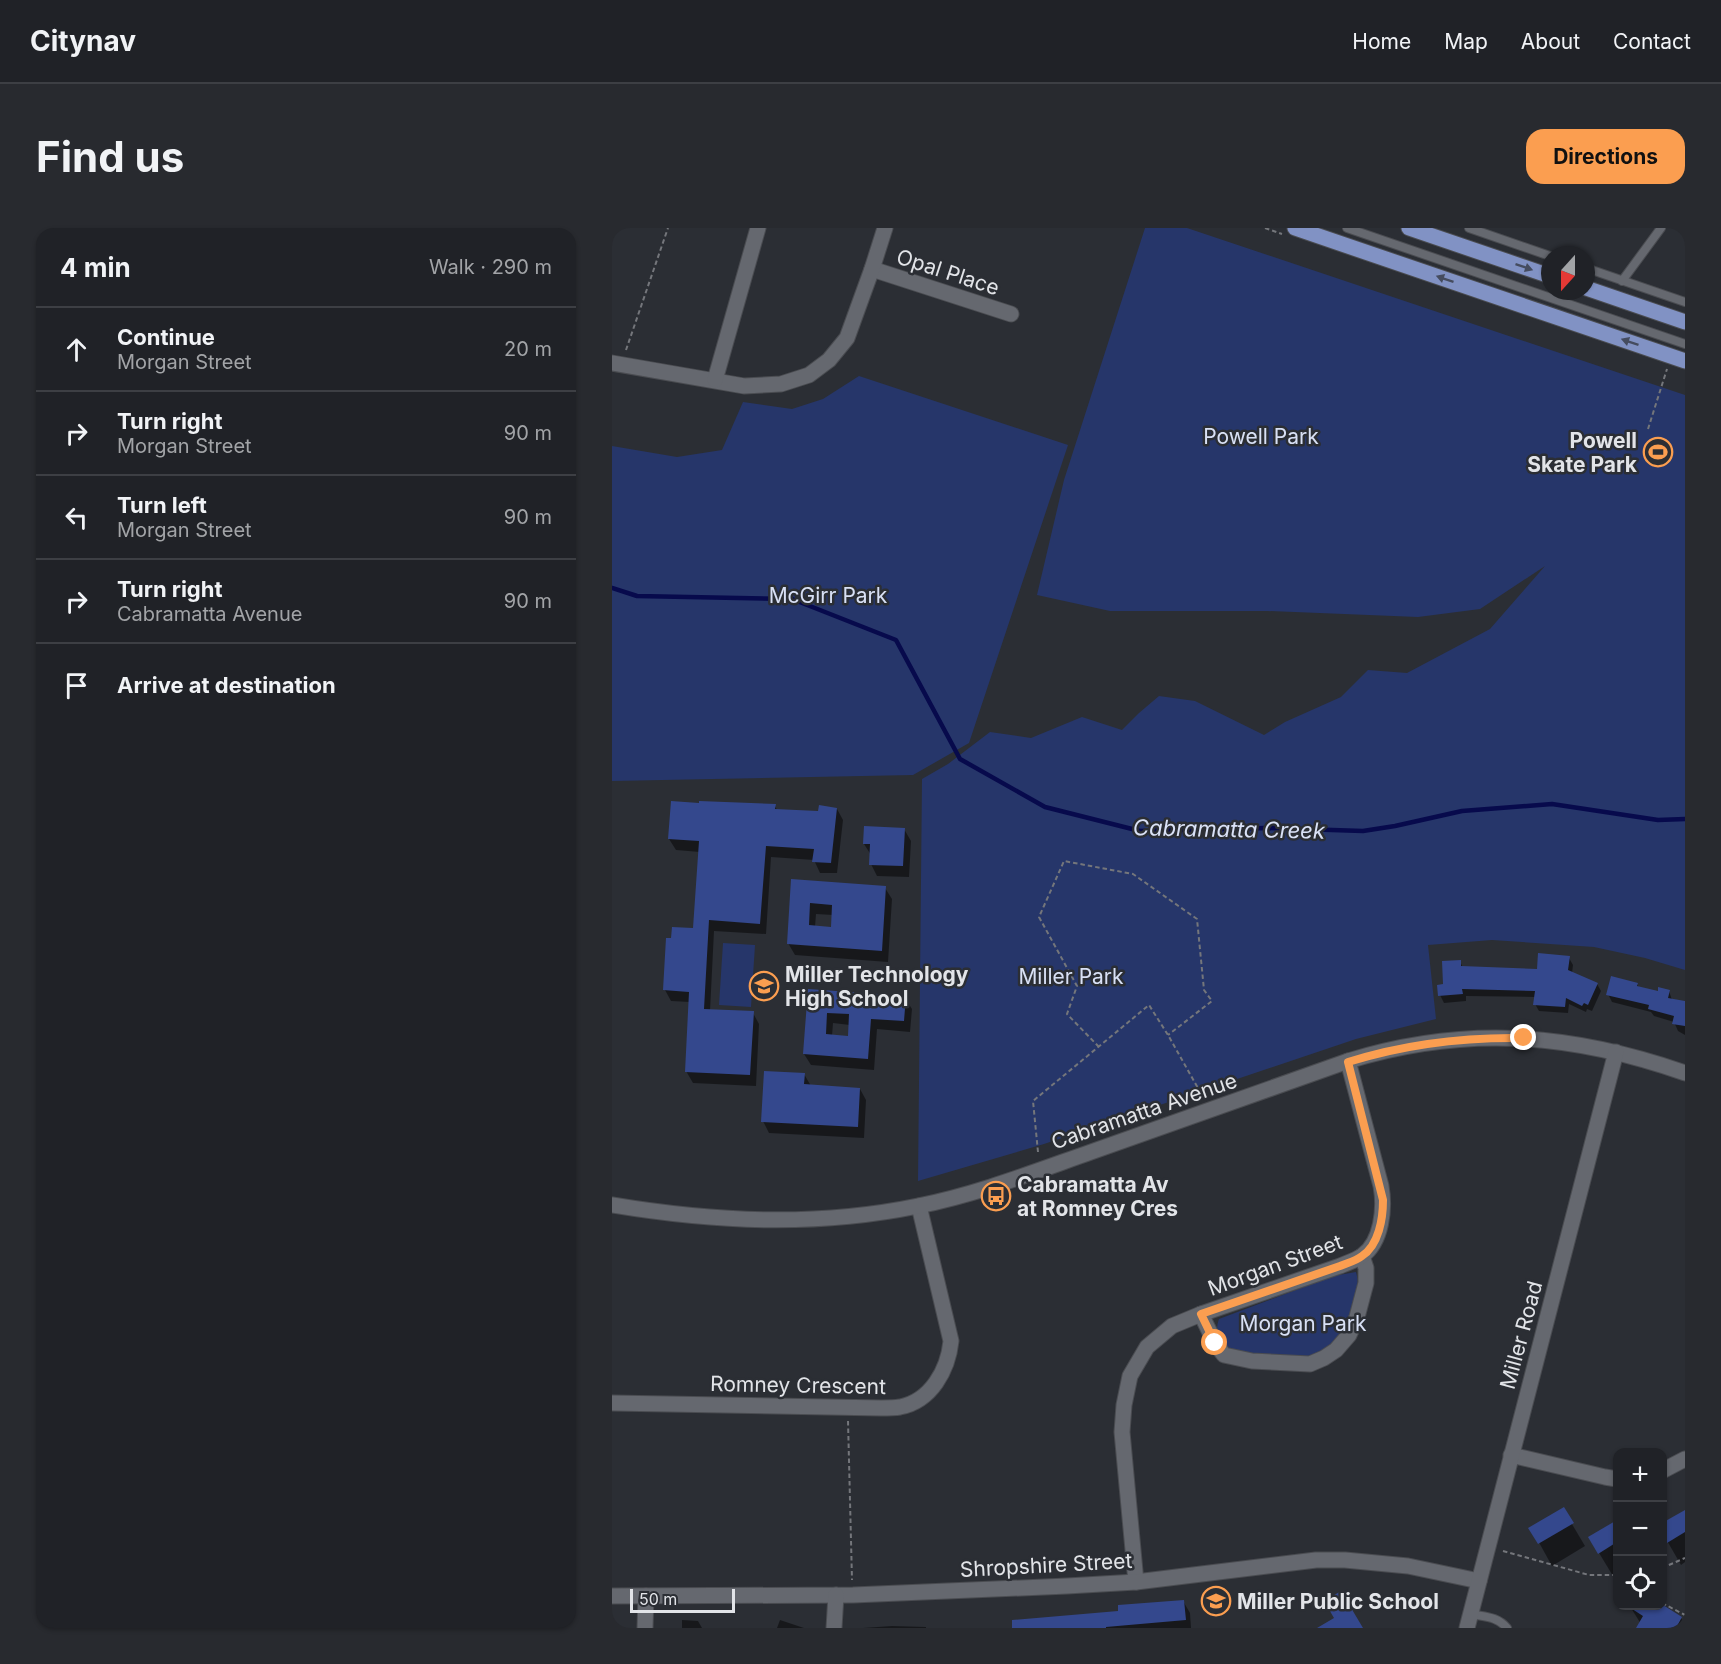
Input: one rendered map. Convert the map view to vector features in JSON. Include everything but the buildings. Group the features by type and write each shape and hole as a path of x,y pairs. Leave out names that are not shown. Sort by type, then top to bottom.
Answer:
{"main road":[{"path":"1295,228 1685,361"},
{"path":"1409,228 1541,273"},
{"path":"1595,291 1685,322"}],"street":[{"path":"715,380 758,228"},
{"path":"616,364 744,386 781,384 809,375 830,360 847,338 885,228"},
{"name":"Opal Place","path":"872,269 1011,314"},
{"name":"Cabramatta Avenue","path":"612,1205 702,1218 758,1220 871,1214 919,1206 994,1186 1379,1052 1429,1043 1494,1037 1548,1040 1616,1052 1685,1073"},
{"name":"Miller Road","path":"1469,1621 1616,1052"},
{"name":"Morgan Street","path":"1136,1582 1122,1432 1124,1405 1130,1376 1147,1347 1172,1326 1362,1256 1380,1227 1383,1200 1348,1062"},
{"name":"Romney Crescent","path":"612,1403 900,1407 925,1395 937,1382 945,1367 951,1341 919,1206"},
{"name":"Morgan Street","path":"1201,1314 1215,1343 1224,1355 1252,1361 1310,1364 1336,1350 1349,1335 1357,1317 1366,1283 1366,1268 1362,1256"},
{"path":"1511,1455 1613,1478"},
{"path":"1667,1469 1685,1459"},
{"name":"Shropshire Street","path":"612,1596 853,1595 1136,1582 1316,1560 1345,1560 1408,1566 1479,1581"},
{"path":"834,1628 836,1595"},
{"path":"645,1628 646,1596"}],"lane":[{"path":"1347,228 1685,344"},
{"path":"1469,228 1541,253"},
{"path":"1622,281 1661,228"},
{"path":"1595,271 1685,302"},
{"path":"1469,1621 1493,1618 1499,1620 1506,1628"}],"path":[{"path":"616,364 668,228"},
{"path":"1648,429 1668,366"},
{"path":"1099,1047 1067,1014 1077,986 1040,917 1064,861 1133,874 1197,919 1204,990 1212,1001 1168,1035"},
{"path":"1038,1152 1033,1101 1149,1005 1203,1097"},
{"path":"848,1408 853,1595"},
{"path":"1503,1551 1589,1575 1613,1575"},
{"path":"1667,1566 1685,1558"},
{"path":"1667,1606 1685,1615"}],"green space":[{"path":"1145,228 1187,228 1685,395 1685,970 1645,958 1594,947 1492,940 1428,945 1436,1019 1356,1039 1044,1144 918,1181 922,779 948,764 990,732 1031,738 1082,717 1122,730 1159,696 1195,701 1264,735 1285,722 1341,697 1368,670 1407,673 1490,629 1545,566 1480,609 1418,617 1267,611 1110,611 1037,595 1064,480"},
{"name":"McGirr Park","path":"859,376 1068,445 969,743 913,775 612,781 612,446 677,457 722,450 743,402 792,409 823,399"},
{"path":"723,943 755,945 751,1007 719,1005"},
{"name":"Morgan Park","path":"1356,1272 1357,1292 1349,1320 1335,1342 1317,1354 1294,1358 1238,1354 1229,1351 1221,1344 1217,1329 1219,1319 1333,1276"}],"waterway":[{"name":"Cabramatta Creek","path":"612,588 637,596 792,599 896,640 960,759 1045,807 1140,831 1266,828 1363,831 1462,811 1552,804 1658,820 1685,819"}],"place":[{"name":"Powell Skate Park","path":"1658,452"},
{"name":"Miller Technology High School","path":"764,986"},
{"name":"Cabramatta Av at Romney Cres","path":"996,1196"},
{"name":"Miller Public School","path":"1216,1601"}],"route":[{"path":"1215,1343 1201,1314 1340,1266 1362,1256 1374,1240 1383,1214 1381,1186 1348,1062 1379,1052 1429,1043 1494,1037 1524,1038"}],"park label":[{"name":"Powell Park","path":"1261,436"},
{"name":"Miller Park","path":"1071,976"}]}
